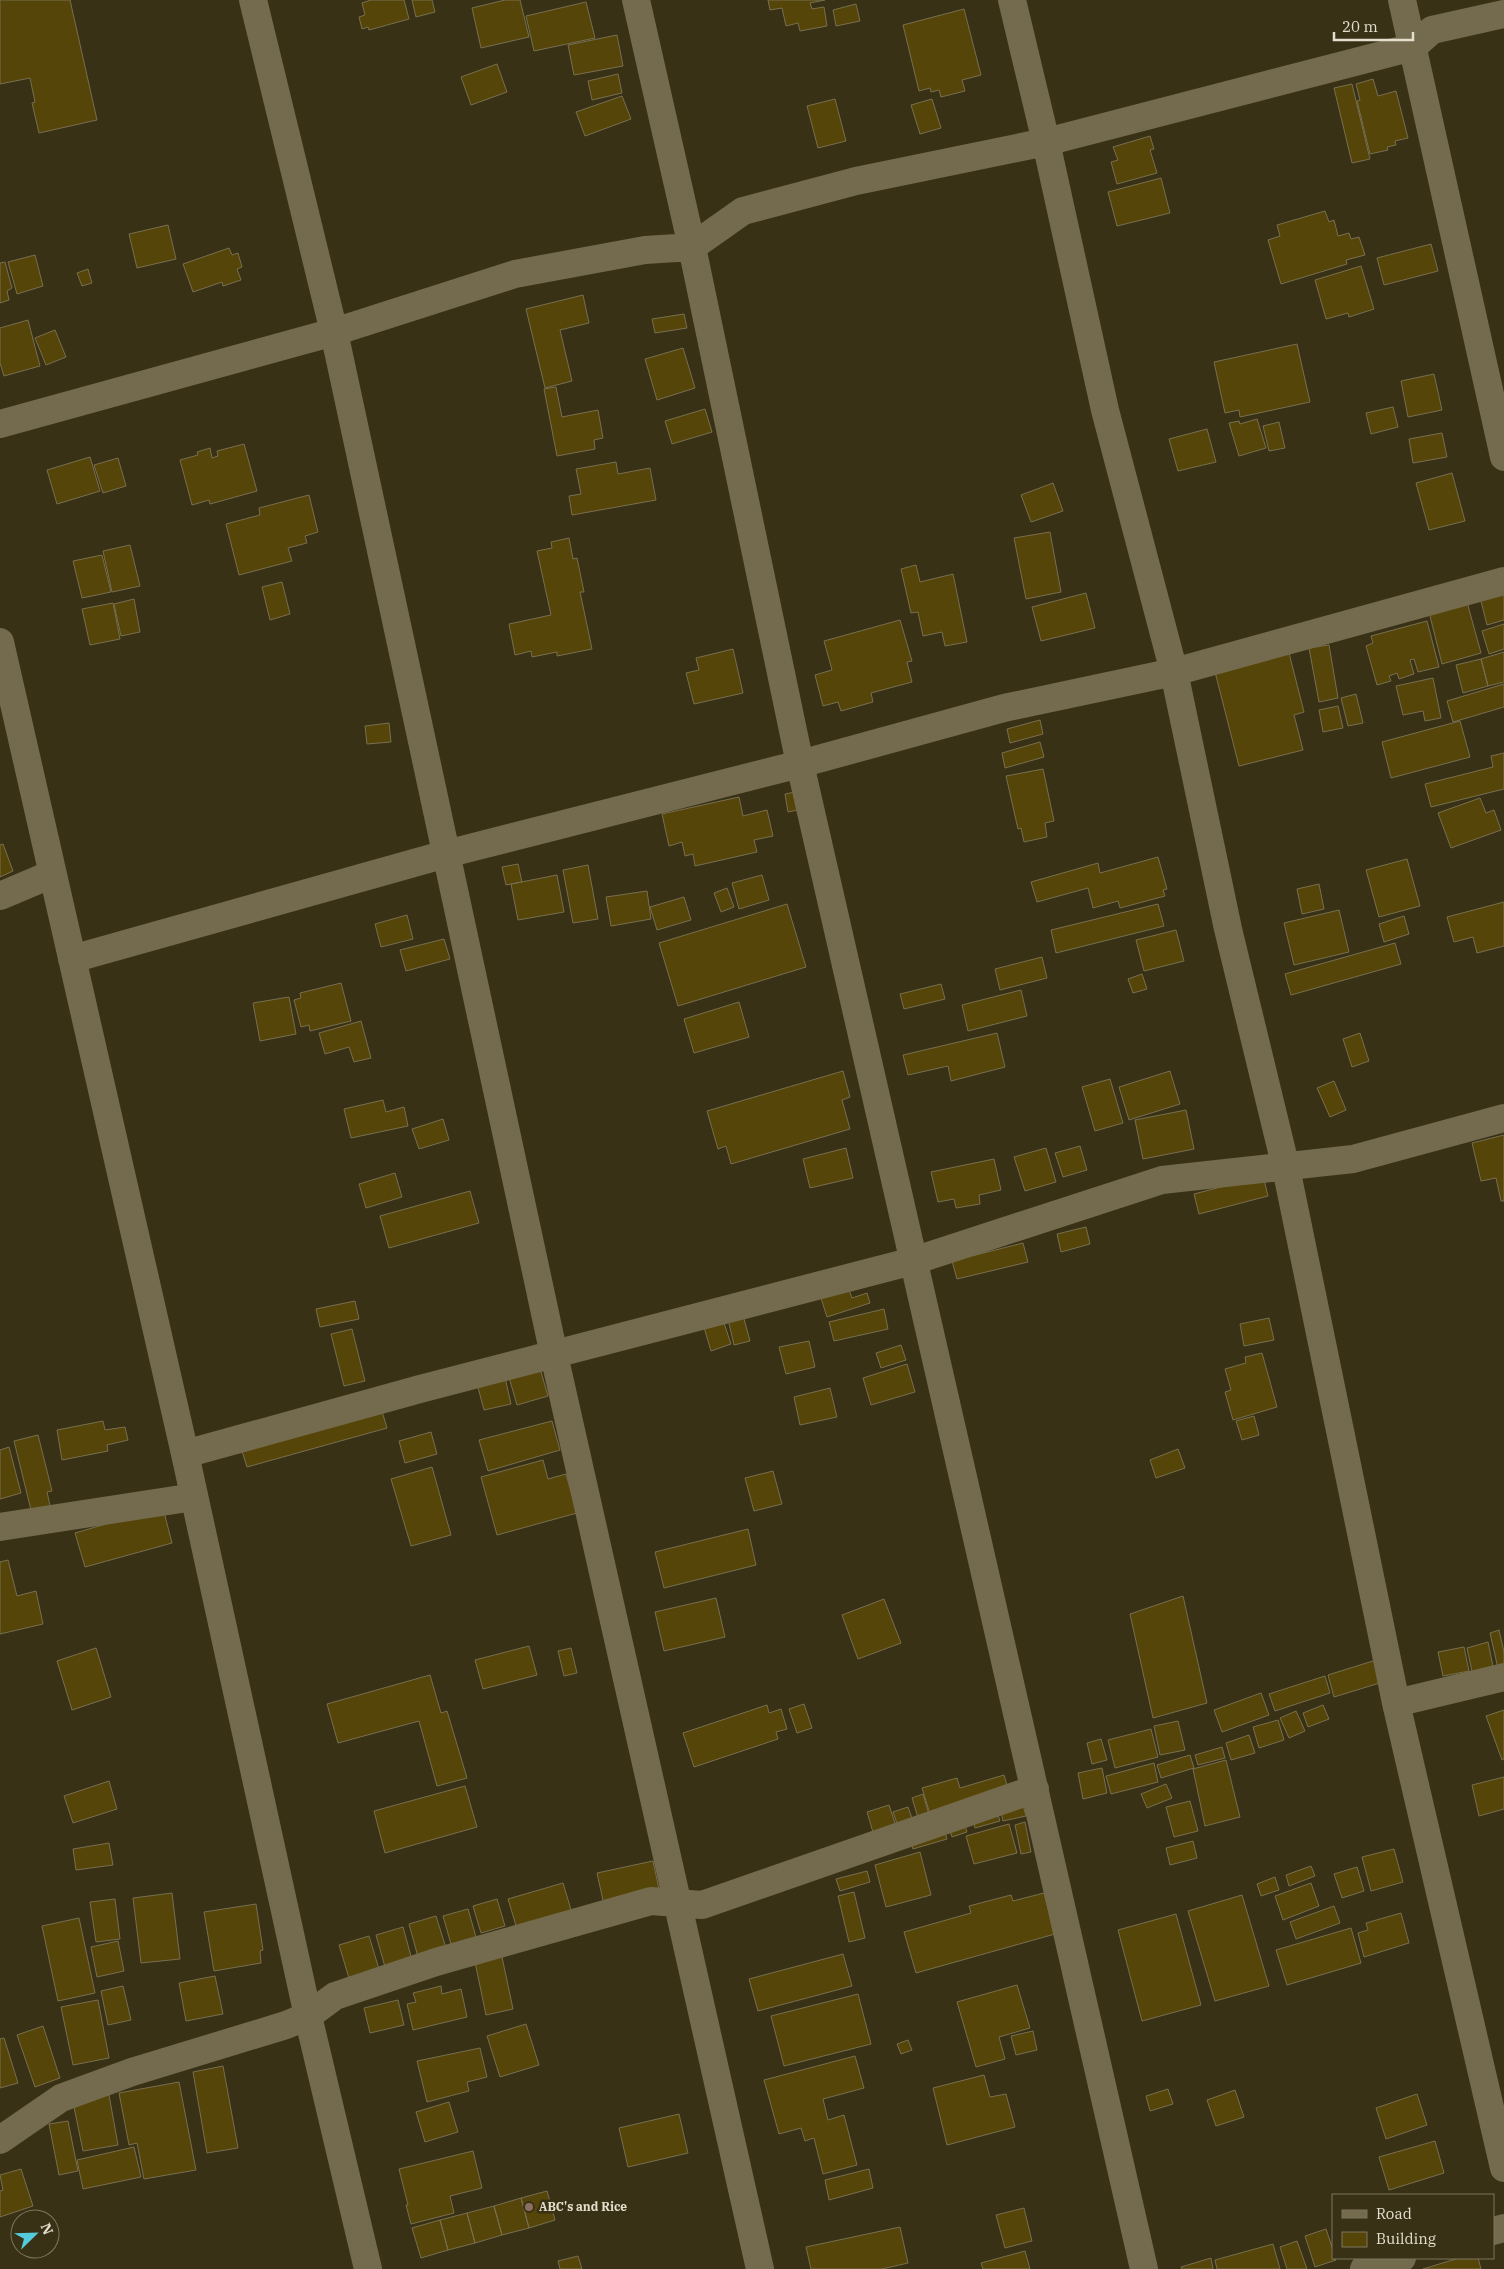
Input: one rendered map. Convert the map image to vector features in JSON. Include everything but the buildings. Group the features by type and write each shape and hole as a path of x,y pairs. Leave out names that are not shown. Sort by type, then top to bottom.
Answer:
{"street":[{"path":"253,0 334,332 554,1355 760,2269"},
{"path":"636,0 692,247 800,764 1144,2269"},
{"path":"1012,0 1046,142 1105,410 1174,672 1228,928 1286,1168 1396,1703 1504,2168"},
{"path":"1402,0 1504,457"},
{"path":"0,424 334,332 516,274 645,250 692,247 743,211 856,181 1046,142 1414,47 1432,30 1504,14"},
{"path":"72,959 446,854 800,764 1004,708 1174,672 1504,581"},
{"path":"0,646 185,1454 308,2016 368,2269"},
{"path":"0,896 52,874"},
{"path":"185,1454 420,1389 913,1261 1162,1180 1286,1168 1353,1159 1504,1118"},
{"path":"0,1527 194,1497"},
{"path":"1396,1703 1504,1677"},
{"path":"0,2140 61,2098 132,2072 286,2026 308,2016 335,1996 436,1962 651,1901 702,1905 1035,1789"},
{"path":"1364,2269 1399,2259"}],"place":[{"name":"ABC's and Rice","path":"529,2207"}]}
